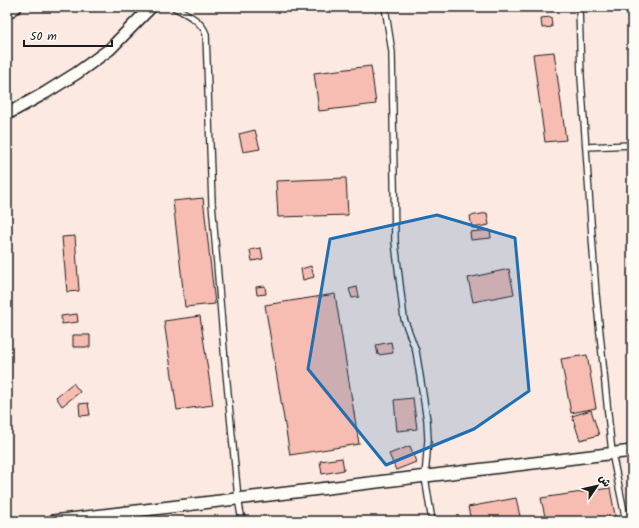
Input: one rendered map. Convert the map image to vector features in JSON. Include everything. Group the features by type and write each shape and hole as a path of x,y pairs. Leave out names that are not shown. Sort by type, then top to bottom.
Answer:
{"street":[{"path":"7,13 16,7"},
{"path":"7,114 46,93 110,50 151,7"},
{"path":"53,521 632,451"}],"lane":[{"path":"174,7 196,20 204,27 206,34 212,203 238,498 242,521"},
{"path":"385,7 392,52 395,242 404,318 416,352 427,420 428,440 425,477 432,521"},
{"path":"579,7 581,77 596,294 612,454 626,521"},
{"path":"586,147 632,145"}],"highlighted area":[{"path":"437,215 515,238 529,391 474,429 386,465 308,369 330,239"}],"building":[{"path":"551,17 552,27 542,28 541,18"},
{"path":"554,52 566,140 545,142 533,54"},
{"path":"371,66 376,104 319,111 314,73"},
{"path":"255,130 260,149 243,152 239,134"},
{"path":"346,178 348,215 278,217 276,181"},
{"path":"203,198 215,304 185,307 173,201"},
{"path":"487,213 489,225 472,228 470,216"},
{"path":"490,230 491,238 471,240 470,232"},
{"path":"75,236 79,291 67,292 62,237"},
{"path":"261,248 263,259 252,261 250,250"},
{"path":"311,266 314,277 303,280 301,269"},
{"path":"509,269 514,294 473,302 468,278"},
{"path":"265,286 266,294 257,295 256,287"},
{"path":"357,287 359,297 352,298 349,289"},
{"path":"335,294 359,444 290,455 265,305"},
{"path":"77,314 78,322 62,324 61,316"},
{"path":"200,316 213,405 177,410 164,321"},
{"path":"632,334 632,349 629,335"},
{"path":"73,335 90,335 90,347 73,347"},
{"path":"391,342 393,353 378,355 376,345"},
{"path":"587,355 596,408 571,413 561,359"},
{"path":"73,383 80,392 62,406 56,397"},
{"path":"413,398 417,429 397,431 394,400"},
{"path":"88,403 90,415 80,416 79,404"},
{"path":"591,410 599,435 580,440 572,416"},
{"path":"410,446 416,462 396,470 389,454"},
{"path":"342,458 344,470 322,474 320,461"},
{"path":"610,488 616,521 546,521 541,498"},
{"path":"516,498 521,521 471,521 468,507"}]}
